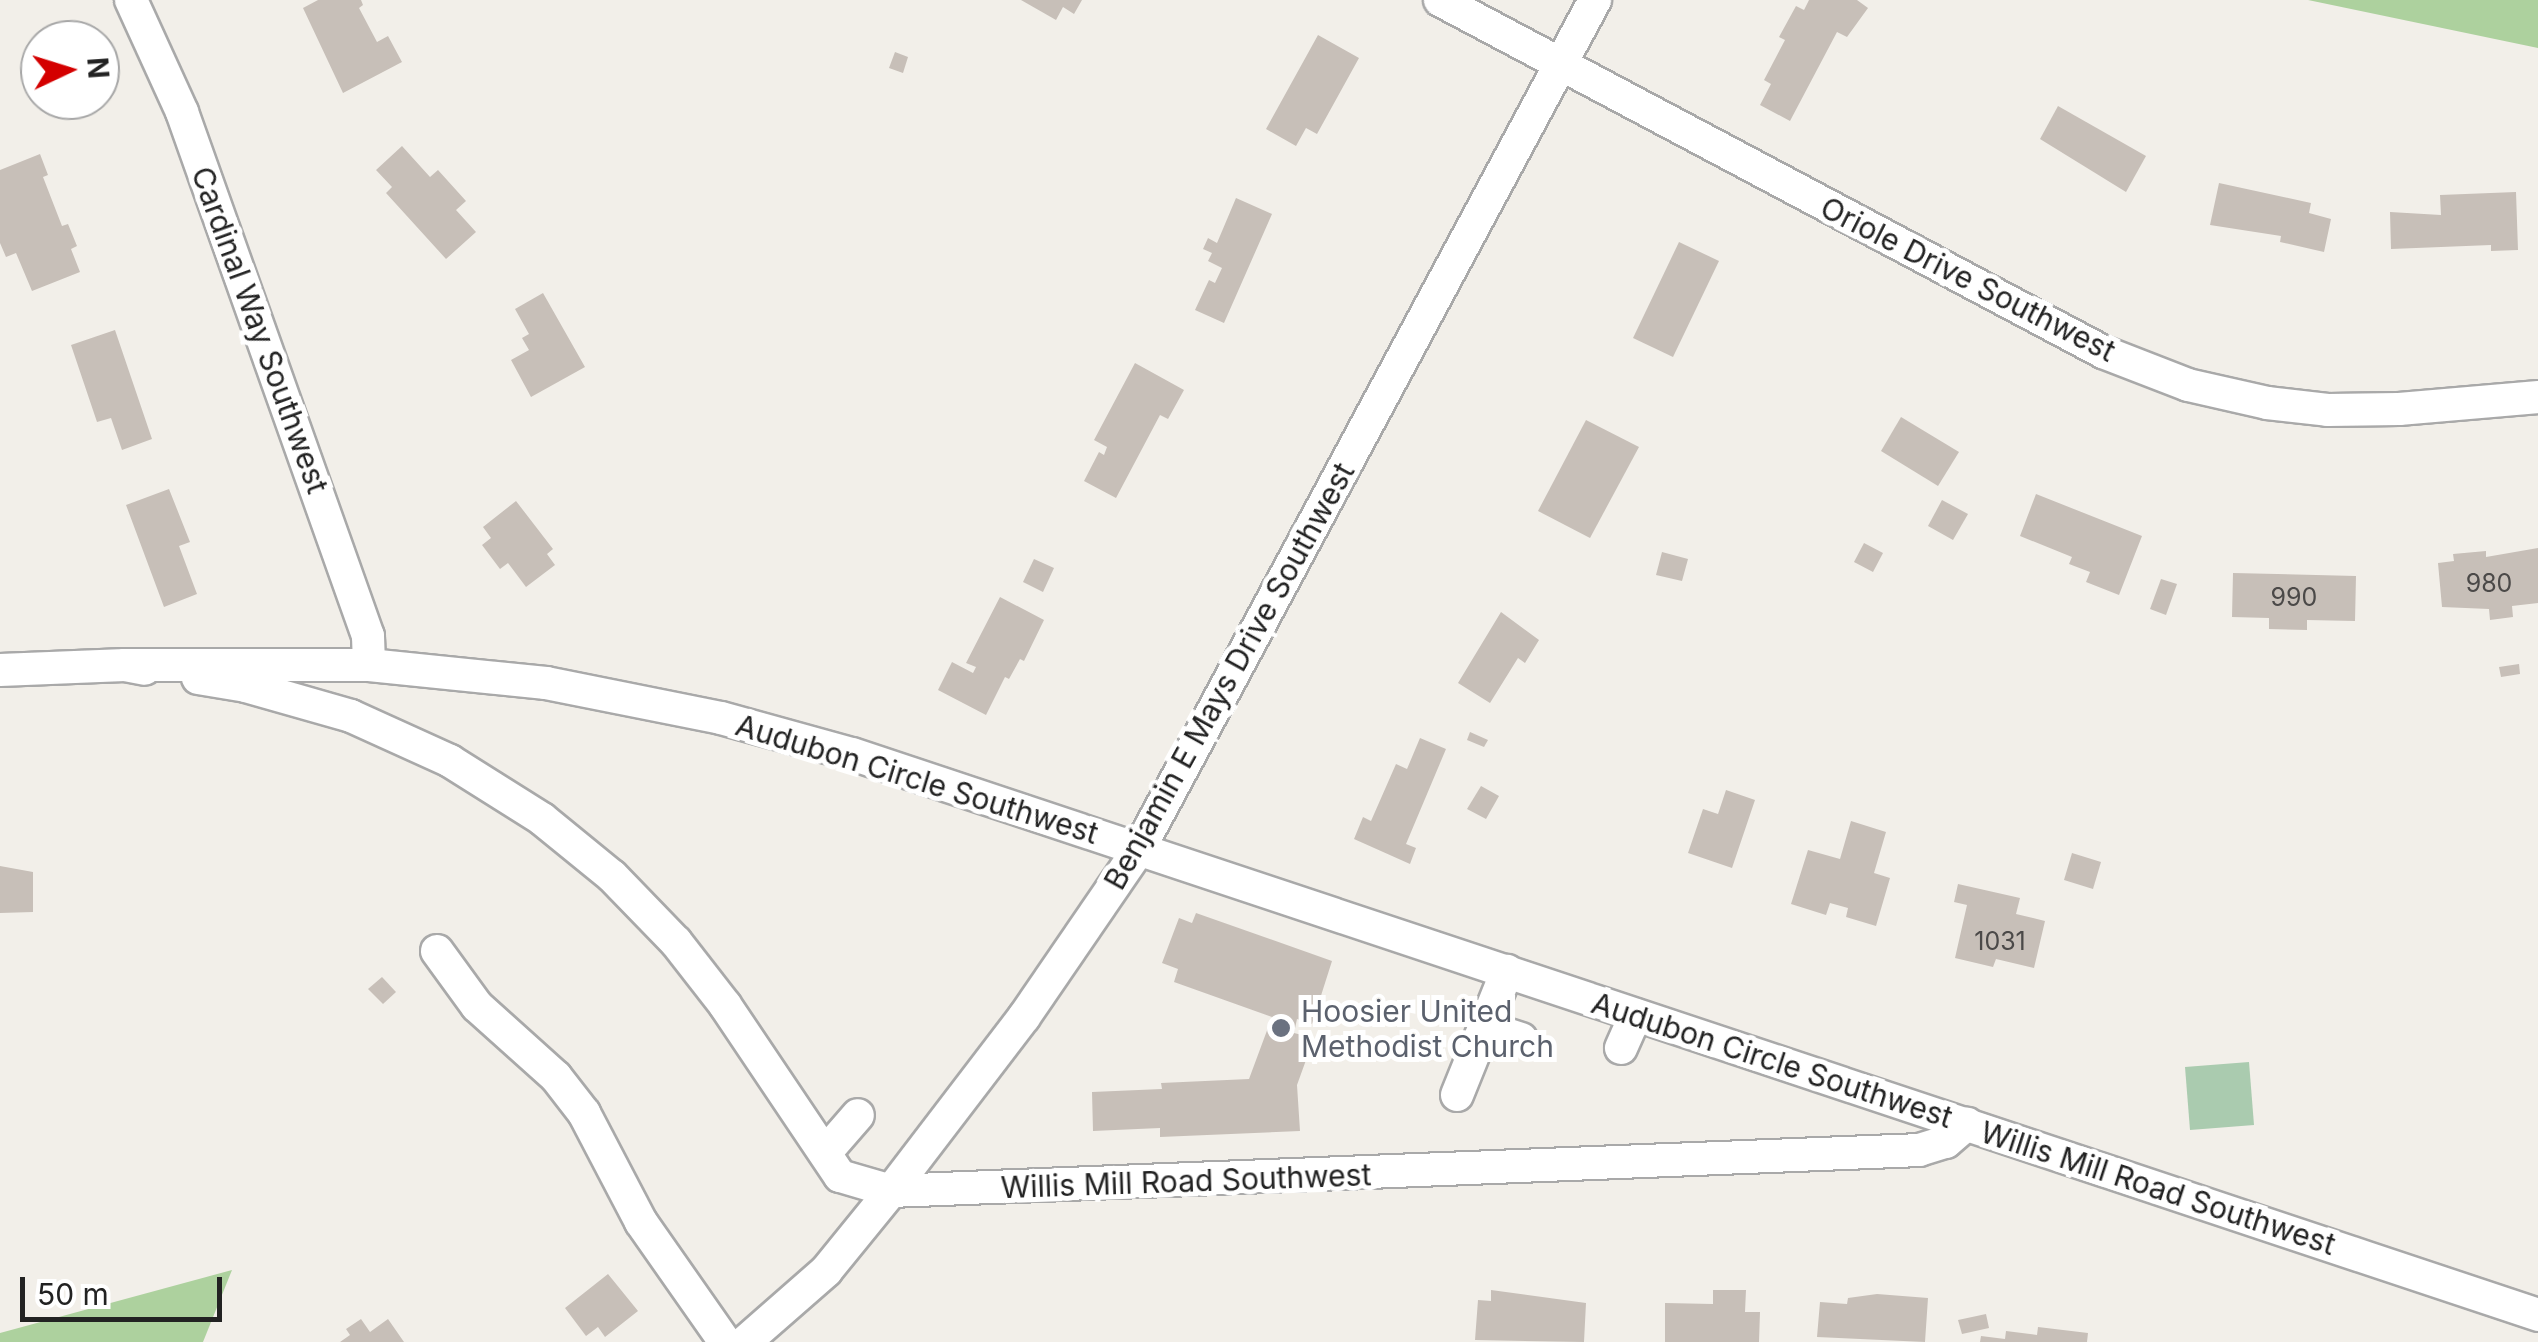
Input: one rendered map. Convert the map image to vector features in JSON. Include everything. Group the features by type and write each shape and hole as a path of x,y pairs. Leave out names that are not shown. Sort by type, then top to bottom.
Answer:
{"street":[{"name":"Cardinal Way Southwest","path":"131,0 188,128 368,636 369,666"},
{"name":"Oriole Drive Southwest","path":"1440,0 2103,352 2188,385 2267,403 2328,410 2399,409 2538,397"},
{"name":"Benjamin E Mays Drive Southwest","path":"746,1342 826,1271 891,1191 1024,1017 1139,849 1596,0"},
{"name":"Audubon Circle Southwest","path":"125,665 369,666 546,683 721,718 852,754 1967,1124"},
{"name":"Willis Mill Road Southwest","path":"0,670 125,665 246,686 351,716 450,761 542,818 612,876 676,942 725,1005 840,1176 891,1191 1919,1150 1946,1142 1967,1124 2538,1315"},
{"path":"437,951 477,1006 556,1076 584,1113 641,1222 726,1342"},
{"path":"1457,1094 1508,972"},
{"path":"1621,1048 1636,1014"},
{"path":"1484,1027 1521,1039"},
{"path":"825,1153 858,1115"}],"green space":[{"path":"2308,0 2538,0 2538,48"},
{"path":"2249,1062 2254,1125 2190,1130 2185,1067"},
{"path":"232,1270 203,1342 0,1342 0,1333"}],"building":[{"path":"318,0 361,0 363,5 359,8 377,42 388,36 402,62 343,93 303,8"},
{"path":"1021,0 1082,0 1074,14 1063,7 1056,20"},
{"path":"1809,0 1857,0 1868,8 1847,37 1837,32 1790,121 1760,105 1771,84 1764,80 1785,40 1779,37 1796,6 1804,10"},
{"path":"1318,35 1359,58 1317,134 1306,128 1296,146 1266,129"},
{"path":"895,52 908,57 903,73 889,68"},
{"path":"2058,106 2146,156 2126,192 2040,139"},
{"path":"402,146 430,177 438,170 466,201 456,210 476,232 446,259 386,193 392,187 376,170"},
{"path":"40,154 48,175 43,177 62,226 68,224 77,246 71,249 80,272 32,291 16,253 6,257 0,243 0,170"},
{"path":"2219,183 2311,203 2309,213 2331,219 2324,252 2280,242 2281,236 2210,225"},
{"path":"2516,192 2518,250 2491,251 2491,245 2391,249 2390,212 2441,215 2440,195"},
{"path":"1236,198 1272,214 1224,323 1195,310 1209,280 1215,283 1222,268 1208,261 1212,253 1203,249 1208,238 1217,243"},
{"path":"1679,242 1719,261 1673,357 1633,338"},
{"path":"543,293 585,367 531,397 511,360 529,350 522,338 529,334 515,309"},
{"path":"115,330 152,439 122,450 111,418 97,422 71,345"},
{"path":"1135,363 1184,390 1168,419 1160,415 1116,498 1084,481 1099,452 1104,455 1107,447 1094,440"},
{"path":"1901,417 1959,452 1938,486 1881,451"},
{"path":"1586,420 1639,447 1590,538 1538,511"},
{"path":"169,489 190,542 179,546 197,594 164,607 126,505"},
{"path":"2036,494 2142,536 2119,595 2086,582 2090,572 2069,564 2072,557 2020,536"},
{"path":"1942,500 1968,514 1953,540 1928,526"},
{"path":"516,501 553,549 547,554 555,565 526,587 508,563 500,569 482,545 491,538 483,527"},
{"path":"1864,543 1883,553 1873,572 1854,562"},
{"path":"2538,548 2538,603 2512,606 2513,617 2490,620 2489,609 2442,607 2438,563 2454,561 2453,554 2486,551 2486,557"},
{"path":"1662,552 1688,559 1682,581 1656,575"},
{"path":"1034,559 1054,568 1043,592 1023,582"},
{"path":"2233,573 2356,576 2355,621 2307,620 2307,630 2269,629 2269,618 2232,617"},
{"path":"2161,579 2177,584 2166,615 2150,609"},
{"path":"1000,597 1044,620 1024,661 1020,659 1009,679 1005,677 986,715 938,690 952,662 973,673 976,667 966,663"},
{"path":"1501,612 1539,640 1525,663 1518,658 1490,703 1458,683"},
{"path":"2519,664 2520,674 2501,677 2499,667"},
{"path":"1470,732 1488,740 1484,747 1467,740"},
{"path":"1420,738 1446,749 1406,844 1416,848 1410,864 1354,839 1363,817 1371,821 1396,764 1407,769"},
{"path":"1481,786 1499,796 1486,819 1467,809"},
{"path":"1726,790 1755,800 1732,868 1688,853 1703,809 1718,814"},
{"path":"1851,821 1886,832 1874,873 1890,878 1876,926 1846,917 1848,908 1830,903 1826,915 1791,904 1808,850 1840,859"},
{"path":"2072,853 2101,862 2093,889 2064,880"},
{"path":"0,866 33,872 33,912 0,913"},
{"path":"1958,884 2020,898 2016,914 2045,921 2034,968 1996,959 1993,967 1955,958 1967,905 1954,902"},
{"name":"Hoosier United Methodist Church","path":"1196,913 1332,961 1312,1024 1297,1019 1294,1033 1314,1038 1297,1085 1300,1131 1160,1137 1160,1128 1093,1131 1092,1092 1162,1089 1161,1083 1249,1079 1272,1017 1174,982 1178,969 1162,963 1179,918 1192,923"},
{"path":"382,977 396,992 383,1004 368,989"},
{"path":"608,1274 638,1311 605,1337 598,1327 586,1336 565,1308"},
{"path":"1491,1290 1586,1303 1584,1342 1475,1340 1478,1300 1491,1301"},
{"path":"1713,1290 1746,1290 1745,1312 1760,1312 1759,1342 1665,1342 1665,1303 1713,1304"},
{"path":"1877,1294 1928,1298 1925,1342 1817,1337 1820,1302 1847,1304 1848,1298"},
{"path":"1986,1314 1989,1328 1962,1334 1958,1320"},
{"path":"361,1319 370,1332 388,1319 404,1342 340,1342 350,1335 346,1329"},
{"path":"2038,1327 2088,1333 2087,1342 1980,1342 1981,1336 2005,1339 2006,1331 2037,1335"}],"place":[{"name":"Hoosier United Methodist Church","path":"1281,1028"}]}
